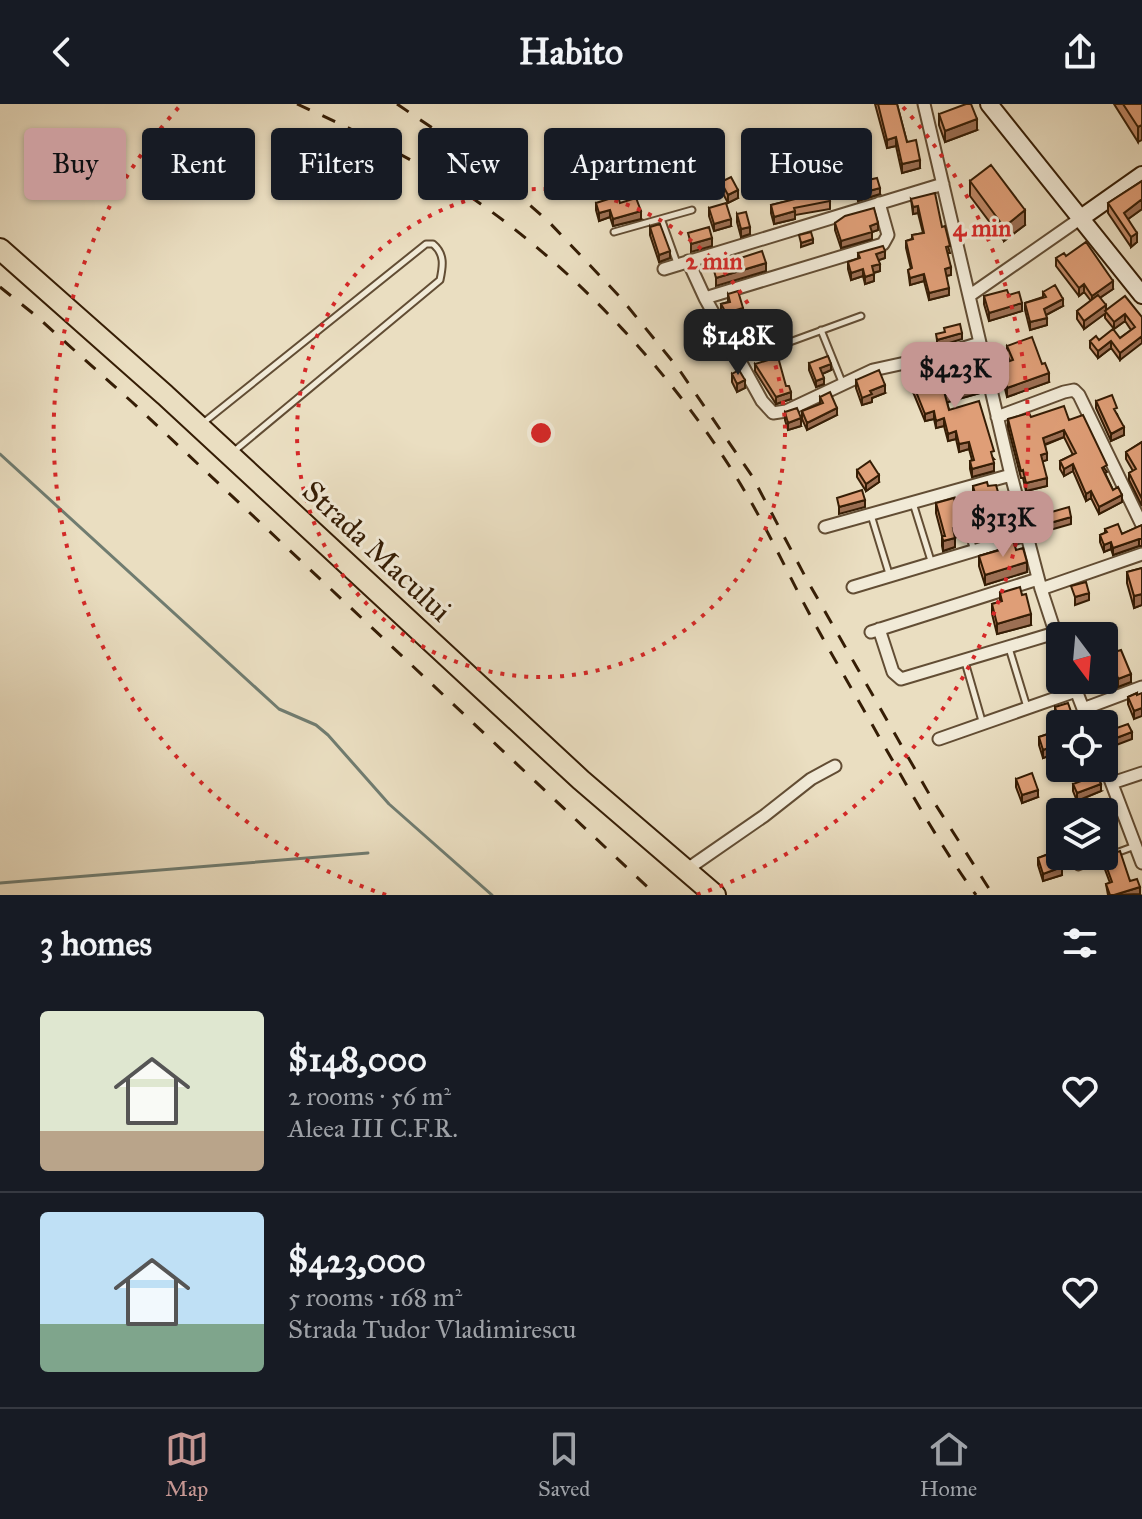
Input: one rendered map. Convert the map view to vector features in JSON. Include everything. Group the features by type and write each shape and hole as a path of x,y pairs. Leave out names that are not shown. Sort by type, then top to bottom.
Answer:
{"highway":[{"name":"Strada Macului","path":"0,249 199,427 581,780 715,895"}],"main road":[{"path":"989,104 1142,295"},
{"path":"1081,218 1142,175"}],"street":[{"path":"924,104 1011,475 1052,622"},
{"path":"664,269 943,184"},
{"path":"705,298 883,244 888,235 879,203"},
{"path":"969,296 1081,218"},
{"path":"683,262 762,401 773,413 786,411 873,370 980,343"},
{"path":"997,417 1074,390 1142,525"},
{"path":"825,527 1011,475"},
{"path":"853,587 1026,535"},
{"path":"1046,636 898,678 875,630 1142,554"},
{"path":"1077,694 1083,709 1142,687"},
{"path":"939,739 1027,708 1057,694"},
{"path":"686,870 811,779 835,766"},
{"path":"1142,773 1112,783 1142,863"}],"lane":[{"path":"614,232 662,221 692,210"},
{"path":"662,221 683,262"},
{"path":"199,427 426,244 440,249 444,264 440,280 229,455"},
{"path":"776,347 861,316"},
{"path":"821,330 842,383"},
{"path":"957,490 975,552"},
{"path":"913,503 932,565"},
{"path":"871,515 890,577"},
{"path":"1009,647 1027,708"},
{"path":"965,661 983,723"},
{"path":"1118,853 1136,846"}],"building":[{"path":"878,104 897,104 907,142 916,140 920,160 902,164 896,137 887,140"},
{"path":"971,104 977,119 945,131 939,114"},
{"path":"1123,104 1142,104 1142,125 1138,127"},
{"path":"991,165 1025,210 1004,227 970,181"},
{"path":"731,177 738,190 728,195 725,180"},
{"path":"877,178 880,188 872,190 872,179"},
{"path":"1142,181 1142,199 1124,213 1137,233 1131,237 1108,203"},
{"path":"935,193 942,227 945,226 950,246 946,247 951,267 945,269 949,288 929,293 924,274 910,278 908,270 912,268 906,241 913,239 912,235 924,233 918,206 913,207 911,199"},
{"path":"637,200 641,211 613,219 610,210 599,213 596,203"},
{"path":"791,200 830,201 794,208 795,211 774,217 771,205"},
{"path":"726,203 731,219 714,224 709,208"},
{"path":"874,208 878,223 870,226 872,232 841,241 835,223 845,216"},
{"path":"746,212 750,227 741,229 737,214"},
{"path":"660,224 670,251 659,255 650,227"},
{"path":"709,227 712,238 691,244 688,233"},
{"path":"811,232 813,239 801,243 799,235"},
{"path":"1086,242 1113,281 1092,296 1084,284 1079,288 1056,258 1064,253 1066,256"},
{"path":"883,246 885,251 876,254 880,264 872,266 874,274 865,277 863,269 851,273 848,262 860,258 858,253"},
{"path":"762,251 766,263 716,278 713,267"},
{"path":"1055,285 1063,299 1044,309 1047,318 1030,322 1025,303 1046,297 1043,292"},
{"path":"1007,290 1009,295 1019,292 1022,303 989,313 984,296"},
{"path":"738,291 743,308 726,313 721,304 730,302 728,294"},
{"path":"1098,295 1106,305 1084,321 1077,311"},
{"path":"1125,296 1142,317 1142,336 1120,353 1111,341 1098,351 1090,341 1096,336 1099,340 1113,329 1120,338 1135,327 1125,314 1114,322 1105,311"},
{"path":"960,324 962,333 937,340 936,334 945,332 944,328"},
{"path":"1032,337 1042,364 1045,363 1049,373 1007,388 1001,364 1013,360 1007,346"},
{"path":"948,354 951,365 926,372 930,388 977,375 980,385 945,395 949,410 979,401 994,451 991,452 994,463 972,469 970,461 974,460 969,442 959,444 956,431 948,434 944,418 936,421 934,411 925,414 913,384 917,383 911,363"},
{"path":"828,356 831,364 820,368 824,378 816,381 809,363"},
{"path":"778,357 786,386 791,392 776,397 755,364"},
{"path":"739,370 745,380 737,384 732,374"},
{"path":"879,370 885,385 862,398 856,380"},
{"path":"830,392 837,408 807,423 802,411 823,403 820,397"},
{"path":"1112,395 1117,408 1114,409 1124,427 1111,434 1096,401"},
{"path":"1064,406 1069,420 1083,415 1107,465 1102,468 1113,490 1118,487 1122,495 1099,507 1091,491 1086,494 1073,464 1064,469 1060,461 1076,453 1064,430 1043,438 1047,453 1041,455 1047,478 1026,483 1021,471 1008,419 1029,413 1031,417"},
{"path":"797,408 801,418 788,423 785,412"},
{"path":"1142,442 1142,499 1129,473 1136,469 1126,452"},
{"path":"870,461 879,475 866,484 857,470"},
{"path":"987,482 988,486 996,485 998,492 994,493 999,511 1003,510 1006,518 1000,520 1002,525 989,529 987,523 983,525 981,518 973,520 970,508 978,505 973,486"},
{"path":"862,490 865,500 839,507 837,498"},
{"path":"954,498 962,526 953,528 955,538 943,541 942,536 945,536 936,503"},
{"path":"1069,507 1071,517 1036,527 1034,517"},
{"path":"1118,524 1122,534 1142,525 1142,539 1113,548 1111,542 1104,545 1100,535 1107,532 1105,529"},
{"path":"1013,539 1016,550 1023,548 1027,562 985,575 979,556 1007,548 1005,541"},
{"path":"1142,568 1142,594 1134,596 1127,572"},
{"path":"1086,582 1089,593 1075,597 1071,586"},
{"path":"1020,587 1022,595 1026,594 1031,614 997,624 992,604 1002,601 1000,593"},
{"path":"1121,650 1131,674 1118,679 1118,651"},
{"path":"1142,693 1142,708 1134,711 1128,697"},
{"path":"1068,703 1070,710 1056,710 1055,707"},
{"path":"1128,724 1132,732 1118,737 1118,728"},
{"path":"1046,735 1046,749 1043,750 1039,737"},
{"path":"1032,773 1038,790 1022,795 1016,779"},
{"path":"1100,782 1101,784 1077,793 1073,784"},
{"path":"1118,852 1130,881 1137,879 1140,887 1110,895 1106,884 1112,882 1108,870 1118,870"},
{"path":"1046,855 1046,870 1054,870 1043,874 1038,858"}],"waterway":[{"path":"0,454 279,709 316,725 328,735 389,804 492,895"},
{"path":"0,883 368,853"}],"railway":[{"path":"297,104 423,167 503,220 582,288 655,365 718,448 744,490 817,628 901,776 976,895"},
{"path":"397,104 475,157 548,221 620,297 678,368 752,476 807,580 932,799 993,895"},
{"path":"0,287 132,402 656,895"}]}
